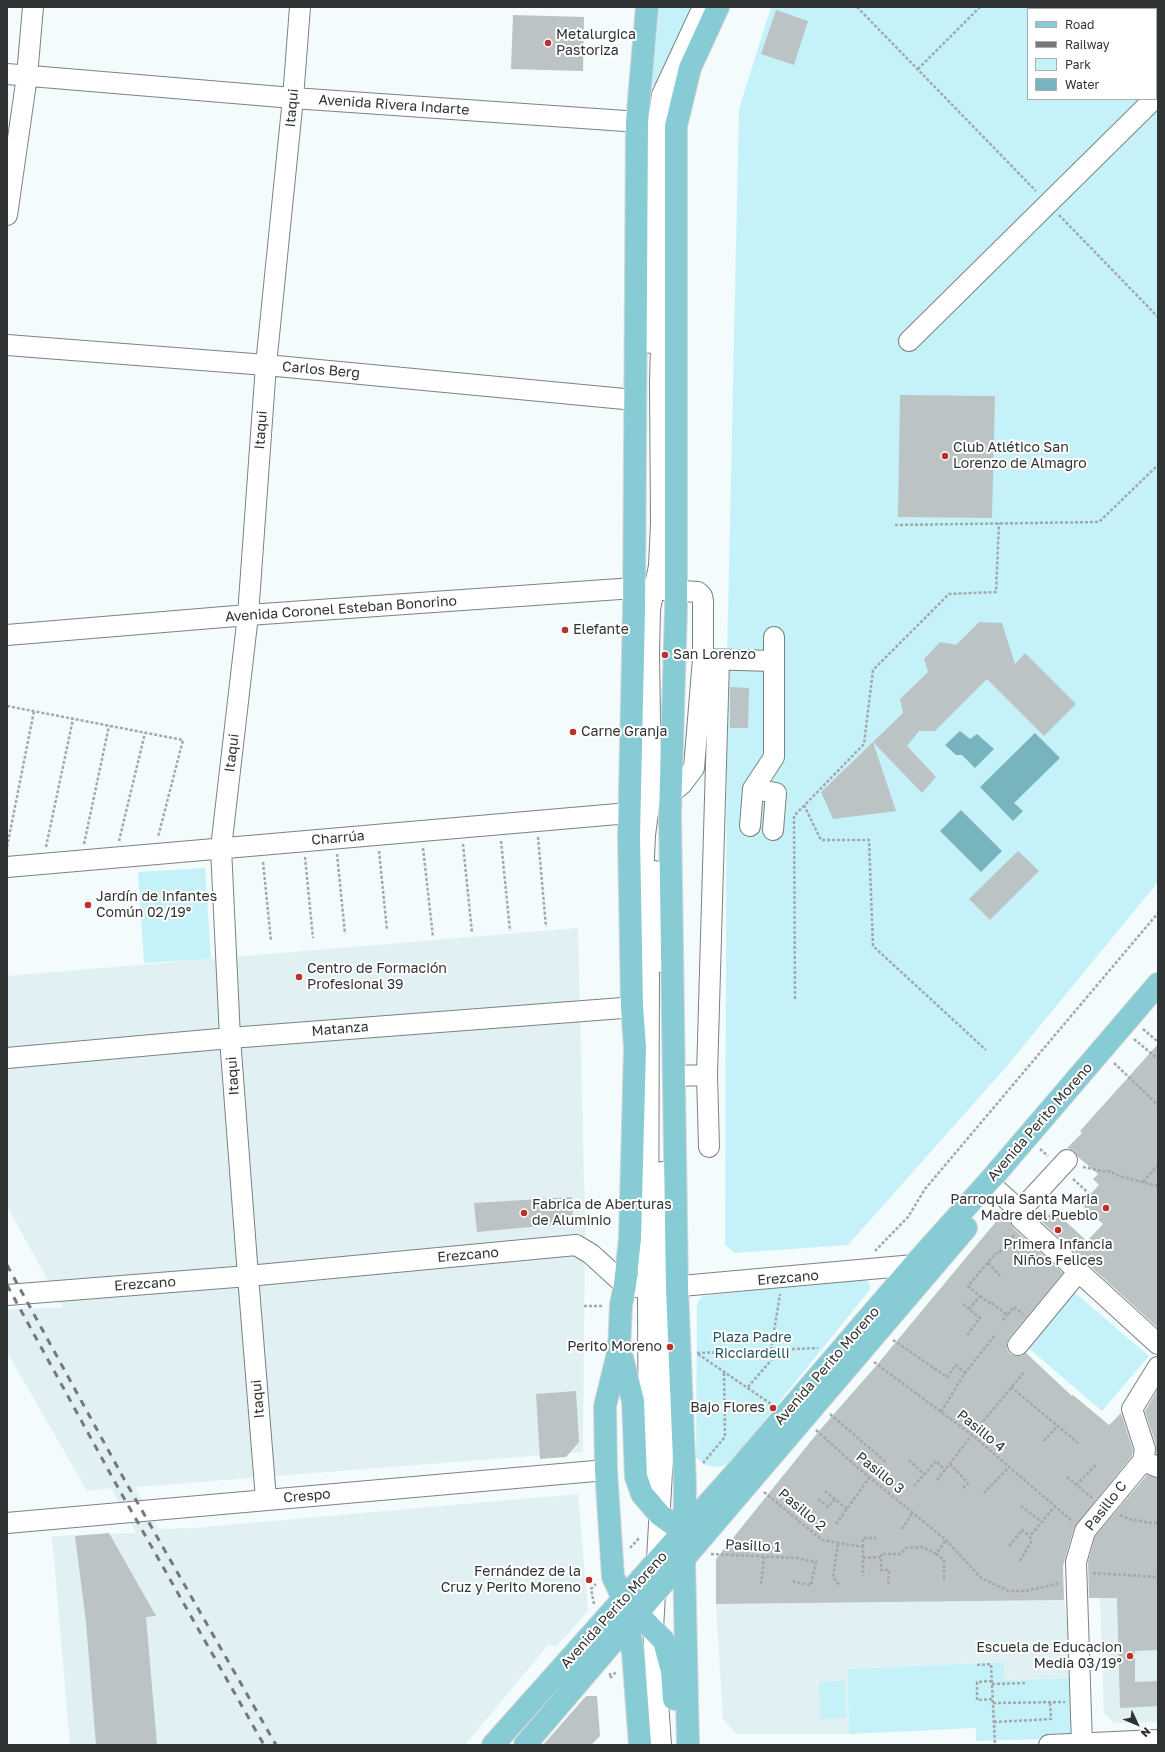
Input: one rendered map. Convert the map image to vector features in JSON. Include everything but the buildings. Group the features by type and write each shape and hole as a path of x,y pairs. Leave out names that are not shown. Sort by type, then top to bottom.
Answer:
{"main road":[{"path":"640,1745 629,1612 613,1577 606,1470 605,1406 619,1349 621,1305 625,1285 630,1238 635,1048 654,1006 671,793 676,608 665,590 657,124 647,7"},
{"path":"687,1745 690,1545 685,1485 689,1354 663,1289 674,1076 654,1006 638,813 634,610 635,400 657,124 690,68 718,7"},
{"name":"Avenida Perito Moreno","path":"525,1745 629,1612 657,1564 690,1545 751,1481 795,1417 817,1403 852,1350 914,1265 992,1178 1158,984"},
{"name":"Avenida Perito Moreno","path":"493,1745 629,1612 654,1593 690,1545 852,1350 880,1330 1158,1004"},
{"path":"619,1349 633,1401 636,1477 642,1494 660,1515 690,1545"},
{"path":"629,1612 653,1629 664,1641 672,1670 675,1723 687,1745"}],"street":[{"path":"7,215 27,76 33,7"},
{"name":"Itaqui","path":"266,1500 230,1038 221,848 248,615 266,365 293,98 300,7"},
{"path":"660,382 654,364 648,319 648,155 657,124 662,95 703,7"},
{"name":"Avenida Rivera Indarte","path":"7,74 293,98 657,124"},
{"path":"909,341 1153,100"},
{"path":"654,1006 640,983 642,953 646,930 642,900 645,835 638,813 651,791 649,653 650,609 665,590 659,566 661,524 660,382 667,145 657,124"},
{"name":"Carlos Berg","path":"7,345 266,365 635,400"},
{"name":"Avenida Coronel Esteban Bonorino","path":"7,635 248,615 634,588 698,592 702,596 711,659"},
{"path":"750,826 753,789 774,757 774,637"},
{"path":"711,659 773,661"},
{"path":"671,793 682,784 694,768 711,659"},
{"path":"709,1147 707,1075 717,770 711,659"},
{"path":"694,768 717,770"},
{"path":"753,789 776,792 773,830"},
{"path":"638,813 655,835 656,892 661,928 654,1006 663,1289 661,1305 664,1437 653,1629 661,1745"},
{"name":"Charrúa","path":"7,867 303,840 638,813 670,815"},
{"name":"Matanza","path":"7,1058 230,1038 654,1006"},
{"path":"674,1076 707,1075"},
{"path":"1023,1217 1065,1162"},
{"path":"998,1191 1079,1271 1158,1344"},
{"name":"Erezcano","path":"7,1295 248,1276 576,1245 591,1254 625,1285 663,1289 914,1265"},
{"path":"1018,1345 1079,1271"},
{"path":"1150,1464 1132,1409 1158,1367"},
{"name":"Pasillo C","path":"1082,1744 1076,1562 1085,1531 1150,1464"},
{"name":"Crespo","path":"7,1523 606,1470"},
{"path":"1049,1745 1158,1740"}],"path":[{"path":"857,7 918,68 1158,317"},
{"path":"918,68 980,7"},
{"path":"895,525 1100,522 1158,465"},
{"path":"795,999 794,816 864,744 873,670 949,594 996,592 999,523"},
{"path":"7,706 183,740 154,854"},
{"path":"7,847 34,711"},
{"path":"43,864 73,719"},
{"path":"81,860 109,726"},
{"path":"115,857 146,733"},
{"path":"804,805 821,840 869,840 873,946 986,1050"},
{"path":"536,821 546,926"},
{"path":"500,824 510,930"},
{"path":"462,827 472,933"},
{"path":"422,830 433,937"},
{"path":"378,834 387,930"},
{"path":"336,838 345,934"},
{"path":"303,840 313,938"},
{"path":"261,844 271,941"},
{"path":"856,1271 908,1217 925,1189 1158,913"},
{"path":"1135,1031 1158,1042"},
{"path":"1135,1031 1158,1058"},
{"path":"1110,1060 1158,1105"},
{"path":"1065,1162 1107,1172 1109,1171 1143,1183 1158,1186"},
{"path":"1143,1183 1158,1165"},
{"path":"1008,1314 992,1303 991,1304 968,1286 996,1253 998,1254 1023,1217"},
{"path":"988,1263 1002,1278"},
{"path":"771,1350 783,1278"},
{"path":"969,1309 980,1296"},
{"path":"963,1304 980,1318 967,1335"},
{"path":"1003,1320 1014,1307 1035,1325"},
{"path":"880,1330 947,1377 956,1365 966,1373"},
{"path":"941,1412 966,1373 995,1335"},
{"path":"689,1354 771,1350 852,1350"},
{"path":"748,1388 780,1350"},
{"name":"Pasillo 4","path":"852,1350 972,1435 1085,1531"},
{"name":"Pasillo 3","path":"689,1354 724,1372 795,1417 946,1540 981,1578 1009,1591 1026,1591 1076,1576 1158,1577"},
{"path":"724,1372 725,1437"},
{"path":"937,1480 1024,1372"},
{"path":"1011,1387 1078,1443"},
{"path":"817,1403 886,1463"},
{"path":"1044,1441 1058,1425"},
{"path":"909,1460 925,1475"},
{"path":"914,1486 936,1462 945,1470"},
{"path":"950,1464 968,1482 963,1488"},
{"path":"1076,1485 1096,1465"},
{"path":"984,1494 1009,1467"},
{"path":"836,1524 870,1477"},
{"name":"Pasillo 2","path":"751,1481 822,1540 838,1544 863,1547"},
{"path":"825,1491 847,1509"},
{"path":"818,1500 828,1507 835,1499"},
{"path":"1021,1506 1042,1522"},
{"path":"1030,1536 1055,1506"},
{"path":"902,1529 913,1512"},
{"path":"1009,1544 1010,1545 1022,1530 1030,1536 1031,1542 1020,1561"},
{"path":"863,1576 863,1538 876,1538"},
{"path":"936,1554 946,1540"},
{"path":"838,1544 833,1577 840,1586"},
{"name":"Pasillo 1","path":"690,1545 764,1557 796,1558 816,1562 811,1585 794,1582 794,1579"},
{"path":"863,1558 881,1557 881,1554 901,1554 906,1548 922,1547 944,1560 944,1581"},
{"path":"761,1584 764,1557"},
{"path":"881,1557 881,1570 888,1570 888,1586"},
{"path":"976,1665 991,1664 995,1745"},
{"path":"993,1699 977,1700 977,1682 1026,1683"},
{"path":"993,1703 1081,1701"},
{"path":"994,1722 1051,1719 1050,1702"}],"shaded area":[{"path":"578,928 585,1222 583,1452 135,1487 159,1529 193,1528 578,1494 588,1611 556,1647 548,1645 465,1745 70,1745 52,1536 136,1533 111,1488 87,1491 7,1352 7,1309 63,1308 7,1206 7,976"},
{"name":"Escuela de Educacion Media 03/19°","path":"1158,1597 1158,1722 1114,1723 1104,1713 1100,1598"},
{"path":"1064,1600 1075,1678 1005,1680 1004,1662 847,1669 849,1734 736,1734 723,1719 716,1604"}],"green space":[{"path":"659,7 694,7 658,85 652,86"},
{"name":"Club Atlético San Lorenzo de Almagro","path":"771,7 1158,7 1158,882 1007,1066 848,1245 735,1253 725,1245 727,660 739,109"},
{"path":"205,868 211,959 144,963 138,872"},
{"name":"Plaza Padre Ricciardelli","path":"865,1279 869,1283 870,1288 868,1292 729,1464 718,1467 705,1465 696,1457 697,1304 702,1296"},
{"path":"1073,1291 1149,1356 1102,1411 1026,1346"},
{"path":"1004,1662 1005,1680 1075,1678 1077,1738 976,1741 976,1728 849,1734 847,1669"},
{"path":"845,1681 846,1718 820,1719 819,1682"}],"water":[{"path":"960,731 970,739 977,734 994,749 975,768 962,755 956,755 945,745"},
{"path":"1035,733 1060,758 1014,803 1023,811 1013,821 980,787"},
{"path":"961,810 1002,851 981,872 940,831"}],"railway":[{"path":"7,1265 124,1479 276,1745"},
{"path":"7,1285 116,1484 264,1745"}],"place":[{"name":"Metalurgica Pastoriza","path":"548,43"},
{"name":"Club Atlético San Lorenzo de Almagro","path":"945,456"},
{"name":"Elefante","path":"565,630"},
{"name":"San Lorenzo","path":"665,655"},
{"name":"Carne Granja","path":"573,732"},
{"name":"Jardín de Infantes Común 02/19°","path":"88,905"},
{"name":"Centro de Formación Profesional 39","path":"299,977"},
{"name":"Parroquia Santa Maria Madre del Pueblo","path":"1106,1208"},
{"name":"Fabrica de Aberturas de Aluminio","path":"524,1213"},
{"name":"Primera Infancia Niños Felices","path":"1058,1230"},
{"name":"Perito Moreno","path":"670,1347"},
{"name":"Bajo Flores","path":"773,1408"},
{"name":"Fernández de la Cruz y Perito Moreno","path":"589,1580"},
{"name":"Escuela de Educacion Media 03/19°","path":"1130,1656"}]}
